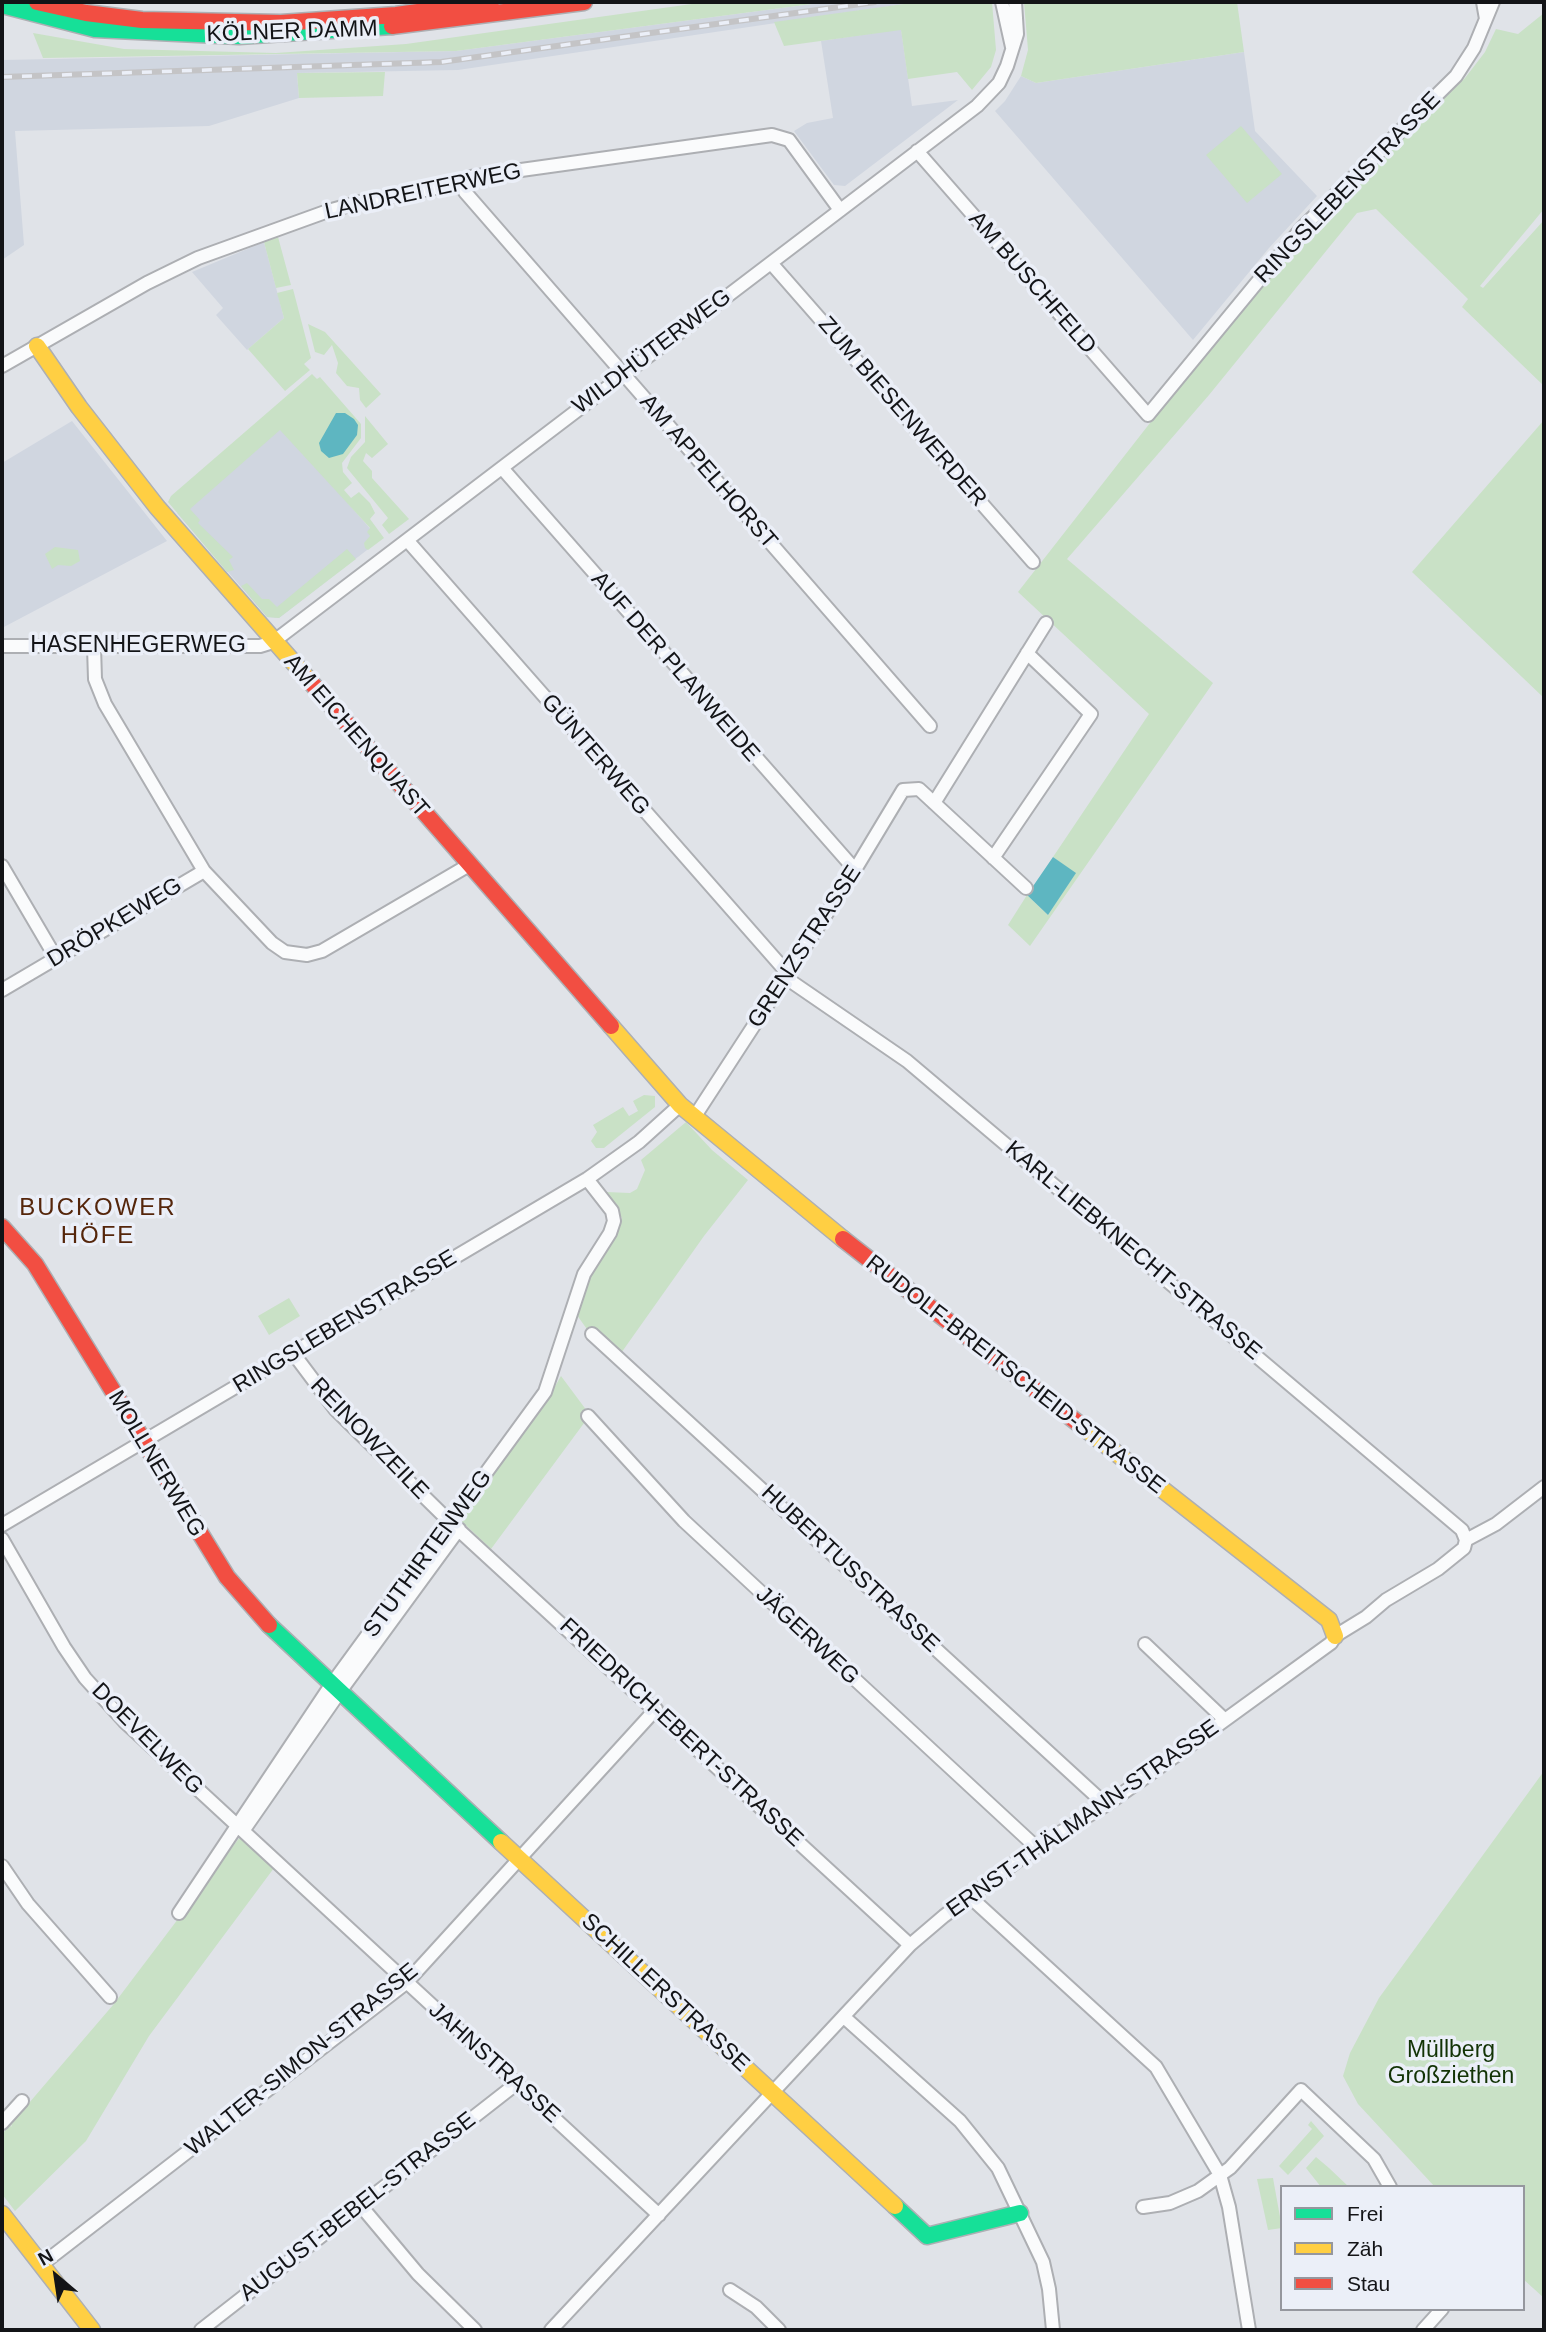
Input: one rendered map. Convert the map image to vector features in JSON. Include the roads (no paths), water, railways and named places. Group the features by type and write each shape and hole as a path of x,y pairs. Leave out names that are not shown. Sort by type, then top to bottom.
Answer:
{"street":[{"name":"KÖLNER DAMM","path":"37,2 86,13 142,20 281,23 396,15 491,2"},
{"name":"KÖLNER DAMM","path":"10,5 105,30 239,36 357,31 584,2"},
{"path":"1002,2 1012,47"},
{"name":"WILDHÜTERWEG","path":"274,642 917,151 993,90 1003,76 1017,34 1015,2"},
{"path":"1483,2 1486,19"},
{"name":"RINGSLEBENSTRASSE","path":"1147,415 1301,229 1456,76 1474,48 1493,2"},
{"name":"LANDREITERWEG","path":"2,366 147,283 198,258 267,230 364,201 463,183 471,177 772,135 782,136 796,147 840,210"},
{"name":"AM BUSCHFELD","path":"917,151 1147,415"},
{"name":"AM APPELHORST","path":"463,183 465,192 930,726"},
{"name":"ZUM BIESENWERDER","path":"771,263 1033,562"},
{"name":"AM EICHENQUAST","path":"37,346 79,407 156,507 689,1112"},
{"name":"AUF DER PLANWEIDE","path":"502,468 850,864"},
{"name":"GÜNTERWEG","path":"407,540 785,973"},
{"path":"1026,888 934,803 1046,623"},
{"name":"HASENHEGERWEG","path":"2,646 260,646 274,642"},
{"path":"94,647 95,679 105,704 204,871"},
{"path":"993,858 1091,714 1027,653"},
{"name":"GRENZSTRASSE","path":"689,1112 785,973 899,795 909,788 919,789 934,803"},
{"name":"DRÖPKEWEG","path":"2,990 204,871 278,948 307,955 322,951 469,865"},
{"path":"2,866 56,958"},
{"name":"KARL-LIEBKNECHT-STRASSE","path":"785,973 908,1061 1462,1530 1466,1540"},
{"name":"RINGSLEBENSTRASSE","path":"2,1525 587,1179 639,1142 689,1112"},
{"name":"RUDOLF-BREITSCHEID-STRASSE","path":"689,1112 869,1259 1329,1620 1335,1636"},
{"name":"STUTHIRTENWEG","path":"454,1525 545,1392 584,1275 610,1233 614,1221 612,1211 587,1179"},
{"name":"MOLLNERWEG","path":"2,1227 31,1258 227,1577 279,1637 335,1689"},
{"name":"HUBERTUSSTRASSE","path":"593,1334 1106,1805"},
{"name":"REINOWZEILE","path":"292,1353 335,1409 454,1525"},
{"name":"JÄGERWEG","path":"588,1416 684,1521 1036,1847"},
{"name":"ERNST-THÄLMANN-STRASSE","path":"551,2330 774,2094 910,1945 969,1896 1036,1847 1106,1805 1331,1643 1335,1636 1366,1617 1386,1600 1438,1569 1464,1548 1466,1540 1501,1521 1544,1487"},
{"path":"179,1913 335,1689 454,1525"},
{"name":"FRIEDRICH-EBERT-STRASSE","path":"454,1525 910,1945"},
{"name":"DOEVELWEG","path":"2,1539 64,1647 98,1693 124,1721 240,1828"},
{"path":"1145,1644 1225,1720"},
{"name":"SCHILLERSTRASSE","path":"335,1689 927,2236 1020,2213"},
{"name":"WALTER-SIMON-STRASSE","path":"41,2265 406,1983 656,1709"},
{"name":"JAHNSTRASSE","path":"240,1828 659,2215"},
{"path":"2,1866 28,1904 110,1997"},
{"path":"969,1896 1156,2067 1220,2175 1229,2207 1249,2330"},
{"path":"844,2017 960,2121 998,2168 1042,2262 1049,2289 1053,2330"},
{"name":"AUGUST-BEBEL-STRASSE","path":"201,2330 516,2084"},
{"path":"1143,2207 1170,2203 1198,2191 1220,2175 1236,2162 1301,2090 1374,2159 1389,2185"},
{"path":"2,2123 22,2101"},
{"path":"361,2206 418,2274 475,2330"},
{"path":"2,2214 92,2330"},
{"path":"730,2290 756,2308 779,2330"},
{"path":"1423,2330 1440,2311"}],"water":[{"path":"336,413 345,413 354,419 358,425 357,435 343,454 329,458 321,451 319,443"},
{"path":"1053,857 1076,873 1048,915 1027,895"}],"railway":[{"path":"2,77 441,62 875,2"}],"district":[{"name":"BUCKOWER HÖFE","path":"98,1222"}],"park label":[{"name":"Müllberg Großziethen","path":"1451,2064"}]}
